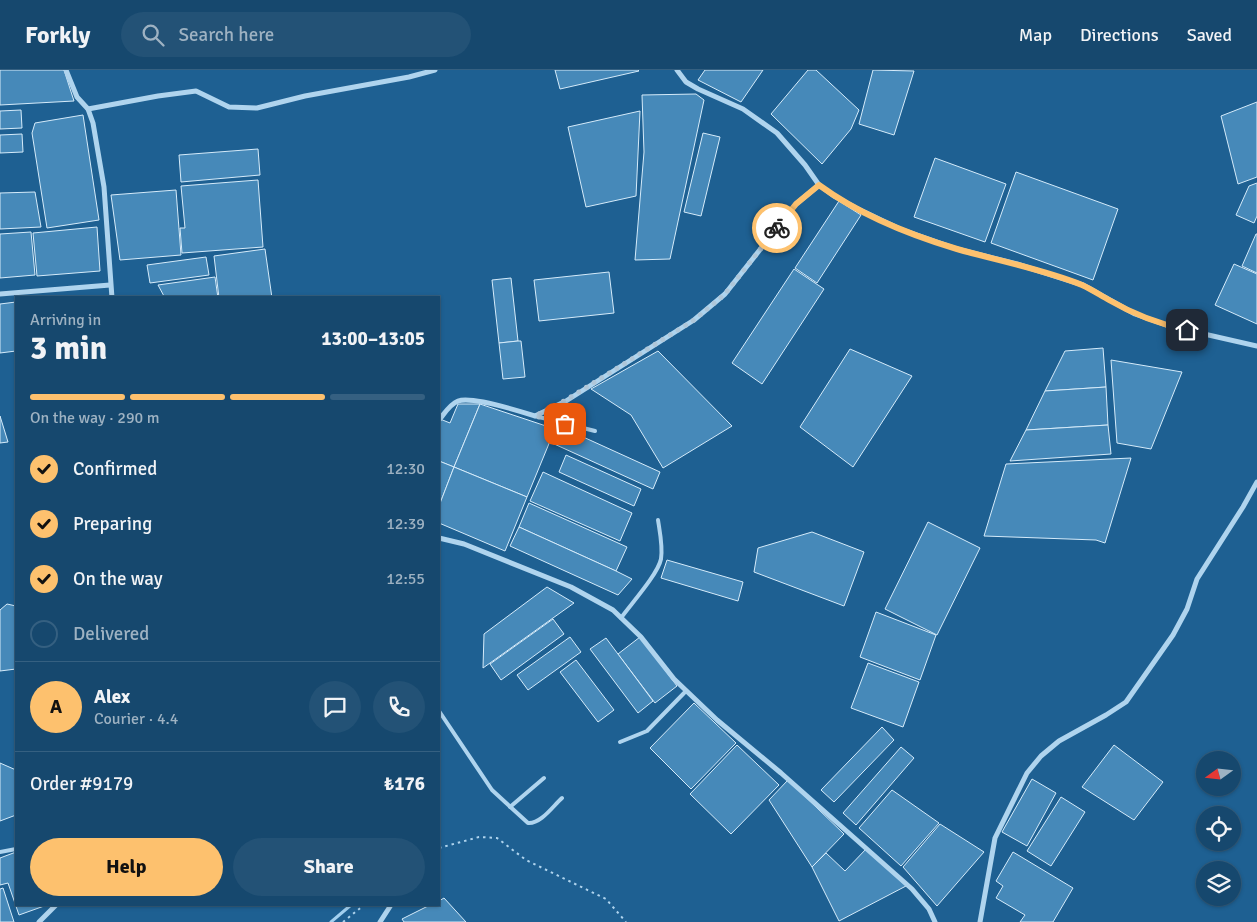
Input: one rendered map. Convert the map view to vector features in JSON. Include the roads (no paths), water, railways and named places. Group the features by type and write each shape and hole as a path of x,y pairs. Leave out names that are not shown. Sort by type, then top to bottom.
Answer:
{"street":[{"path":"66,70 77,97 88,109 93,123 104,187 112,296"},
{"path":"88,109 196,91 230,107 256,108 305,96 409,77 435,70"},
{"path":"677,70 686,82 743,109 777,133 805,165 819,185 834,196 900,229 957,249 1017,264 1083,285 1135,314 1169,326 1257,346"},
{"path":"440,419 459,401 481,402 535,416 566,400 694,320 725,294 796,204 819,185"},
{"path":"0,294 110,285"},
{"path":"980,922 995,838 1027,773 1041,756 1059,741 1126,702 1174,635 1187,609 1197,578 1257,482"},
{"path":"440,538 464,544 571,587 613,610 641,637 674,679 716,720 781,773 912,889 929,909 935,922"},
{"path":"39,922 54,906"},
{"path":"380,922 390,906"}],"lane":[{"path":"535,416 595,431"},
{"path":"621,618 656,572 662,552 658,520"},
{"path":"620,742 647,731 686,691"},
{"path":"440,712 492,790 528,823 534,824 562,798"},
{"path":"510,807 544,778"},
{"path":"0,852 15,849"}],"waterway":[{"path":"331,922 350,906"}]}
